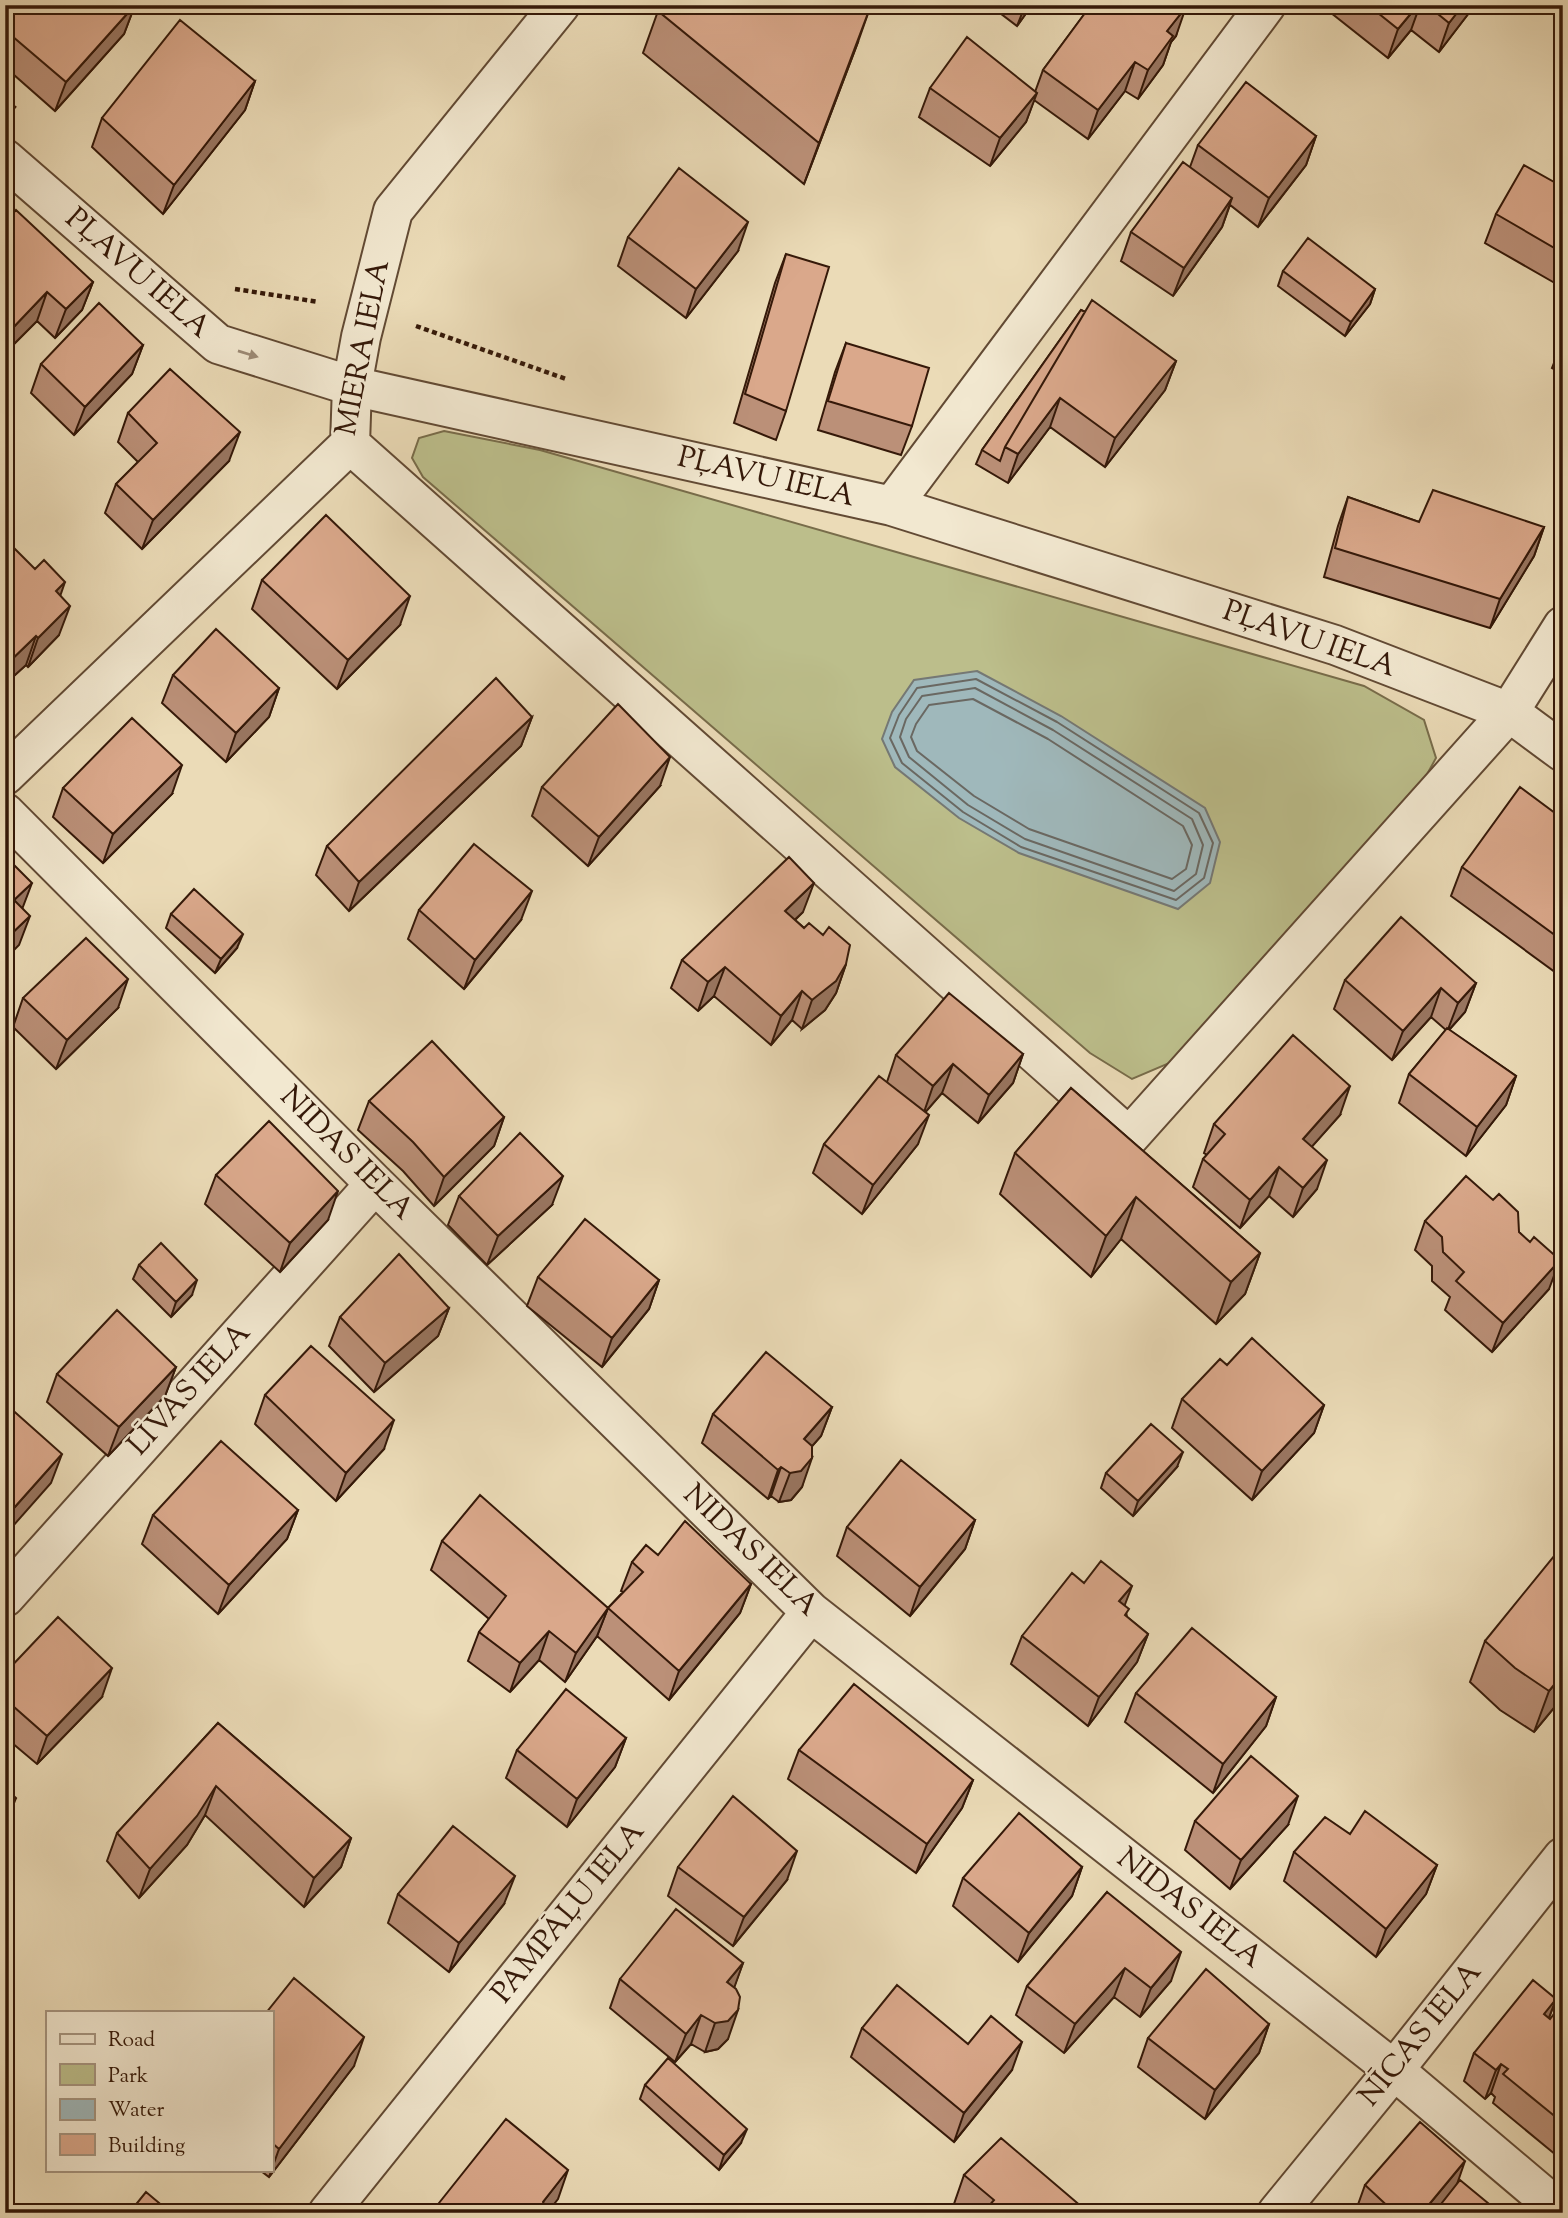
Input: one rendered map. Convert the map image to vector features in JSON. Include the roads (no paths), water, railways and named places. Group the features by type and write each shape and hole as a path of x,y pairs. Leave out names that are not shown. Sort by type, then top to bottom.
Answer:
{"street":[{"name":"MIERA IELA","path":"5,775 350,444 352,386 361,337 393,211 560,5"},
{"path":"892,506 1266,5"},
{"name":"PĻAVU IELA","path":"5,159 218,344 352,386 892,506 1335,645 1508,712 1563,752"},
{"path":"350,444 1129,1137 1508,712 1563,626"},
{"name":"NIDAS IELA","path":"5,813 375,1184 811,1612 1394,2070 1563,2213"},
{"name":"LĪVAS IELA","path":"5,1597 375,1184"},
{"name":"PAMPĀĻU IELA","path":"328,2213 811,1612"},
{"name":"NĪCAS IELA","path":"1277,2213 1563,1857"}],"water":[{"path":"977,671 1061,716 1205,808 1220,842 1210,883 1178,909 1019,853 959,818 895,767 882,739 892,712 914,680"}]}
